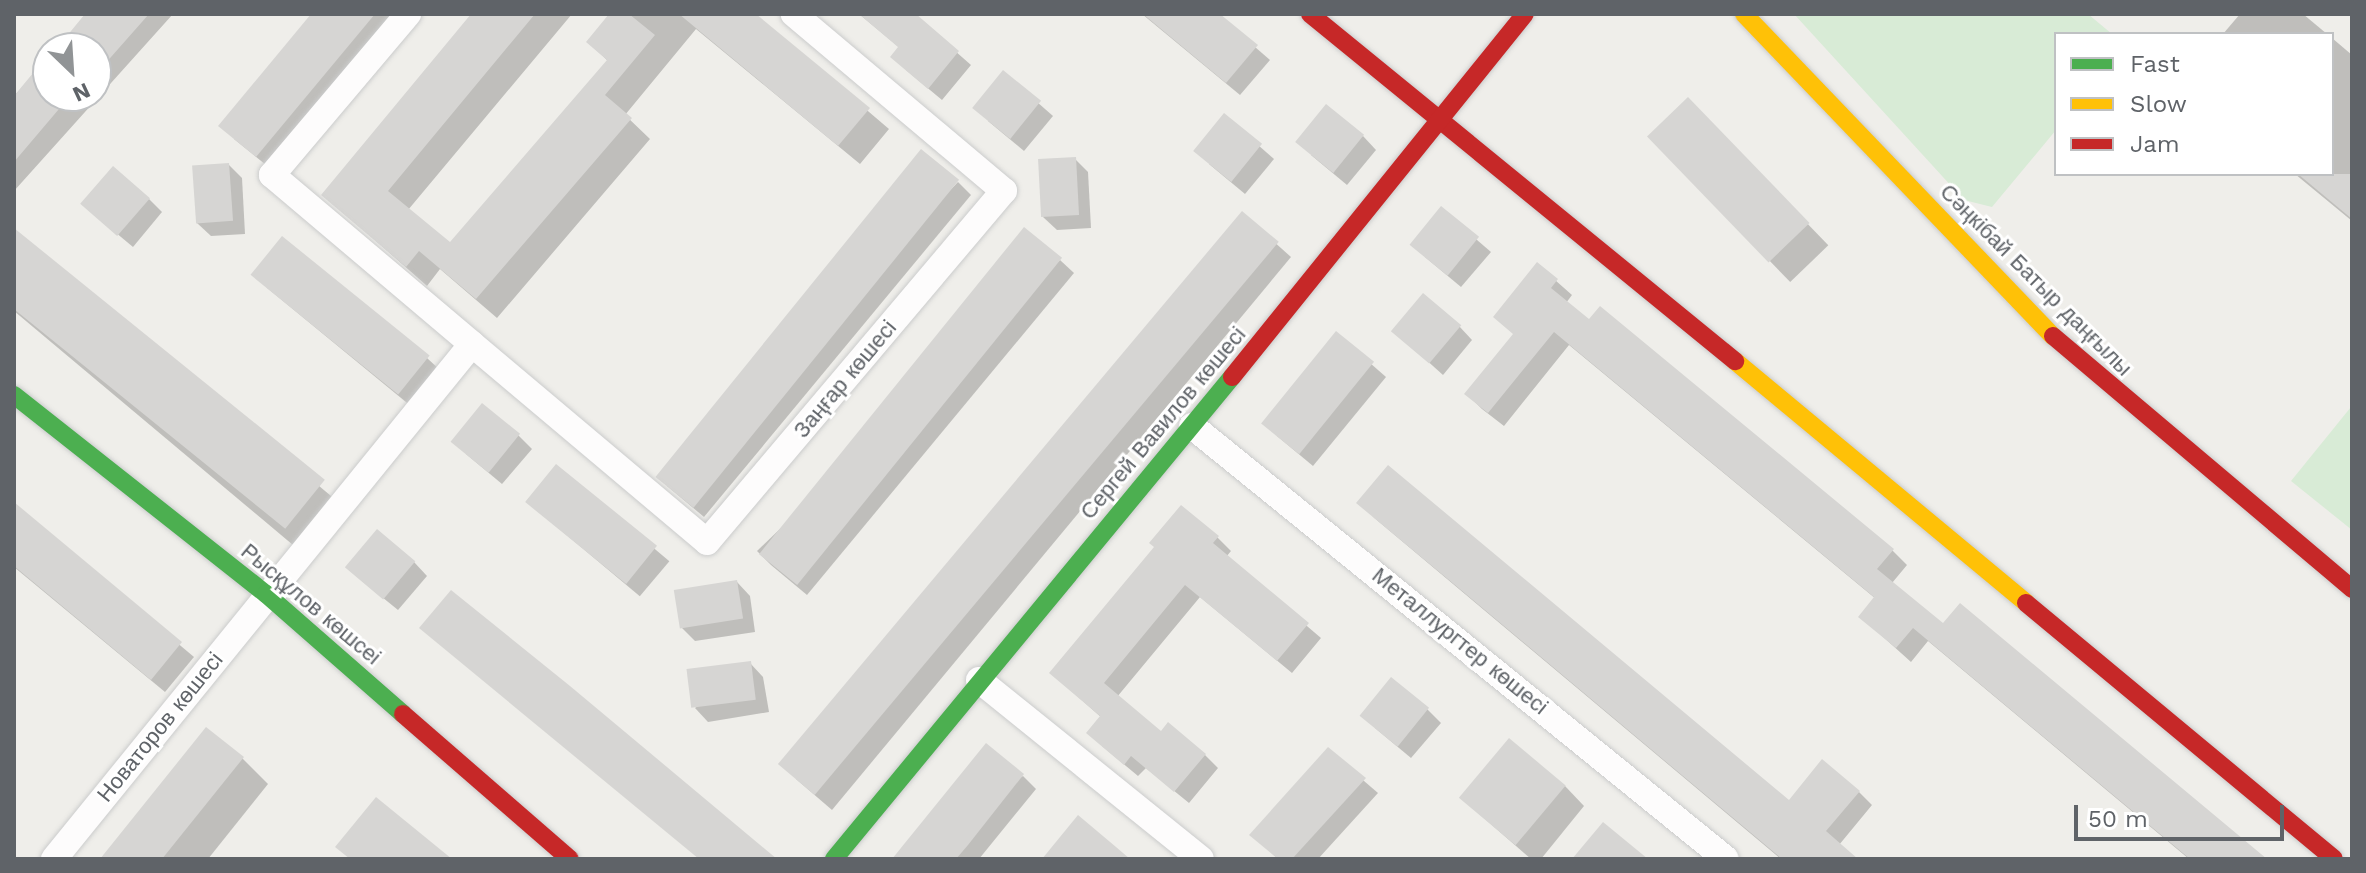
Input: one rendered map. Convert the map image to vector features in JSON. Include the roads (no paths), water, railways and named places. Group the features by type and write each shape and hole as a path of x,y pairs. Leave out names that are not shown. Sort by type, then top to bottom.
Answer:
{"street":[{"name":"Заңғар көшесі","path":"408,14 272,175 707,542 1004,191 794,14"},
{"path":"1310,14 1445,119 2334,859"},
{"name":"Сергей Вавилов көшесі","path":"834,859 1445,119 1525,14"},
{"name":"Сәңкібай Батыр даңғылы","path":"1744,14 2079,363 2352,589"},
{"path":"266,594 472,344"},
{"name":"Рысқұлов көшсеі","path":"14,395 266,594 570,859"},
{"name":"Металлургтер көшесі","path":"1192,426 1726,859"},
{"name":"Новаторов көшесі","path":"54,859 266,594"},
{"path":"979,680 1201,859"}]}
